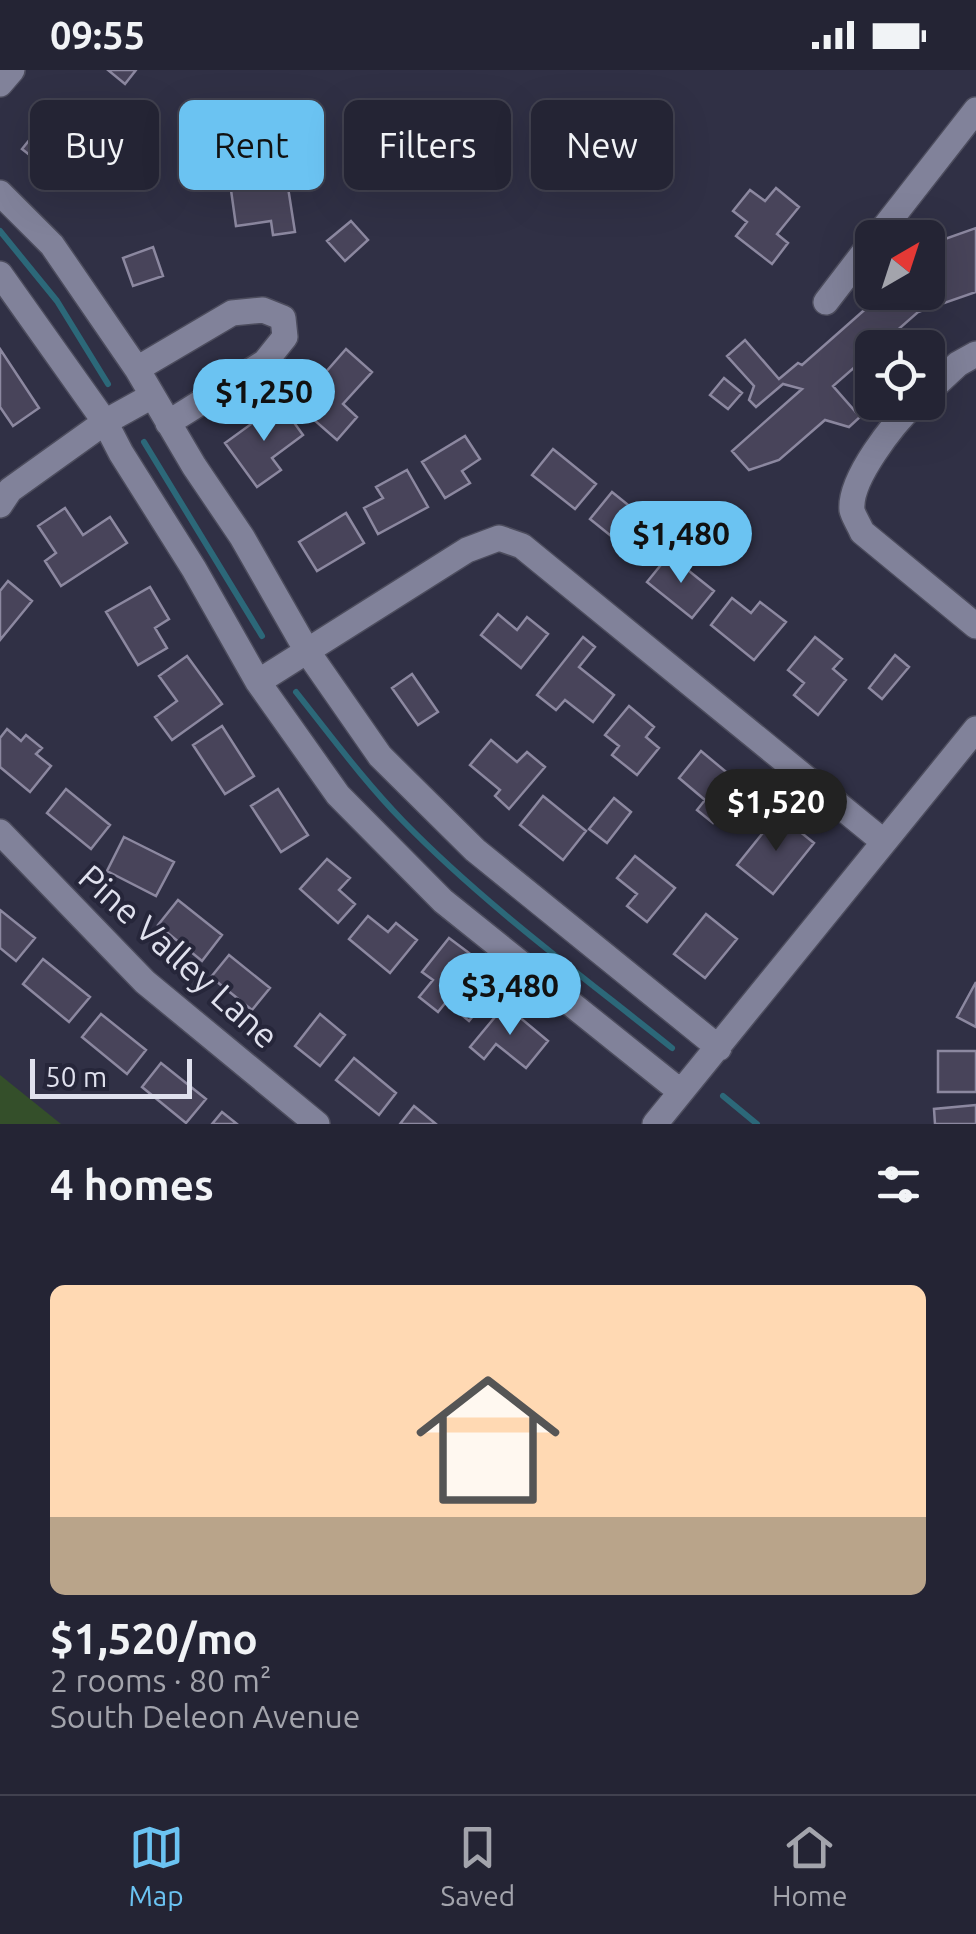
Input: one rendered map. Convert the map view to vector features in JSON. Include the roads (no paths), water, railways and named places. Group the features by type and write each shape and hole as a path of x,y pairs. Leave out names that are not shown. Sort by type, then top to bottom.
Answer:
{"street":[{"path":"0,84 12,70"},
{"path":"890,220 976,110"},
{"path":"0,193 52,245 137,370 242,537 307,652 380,756 474,850 719,1048"},
{"path":"826,302 855,265"},
{"path":"0,274 106,422 258,682 338,794 444,902 681,1092"},
{"path":"137,370 232,313 263,310 283,318 285,337 265,362 168,422"},
{"path":"945,376 976,354"},
{"path":"0,505 10,490 106,422 152,396"},
{"path":"898,420 859,476 852,510 862,532 976,626"},
{"path":"258,682 467,550 499,538 522,546 884,842"},
{"path":"655,1124 976,729"},
{"name":"Pine Valley Lane","path":"0,832 144,982 316,1124"}],"waterway":[{"path":"0,231 57,301 108,384"},
{"path":"144,442 262,636"},
{"path":"296,692 375,790 434,852 534,939 672,1048"},
{"path":"723,1096 757,1124"}]}
